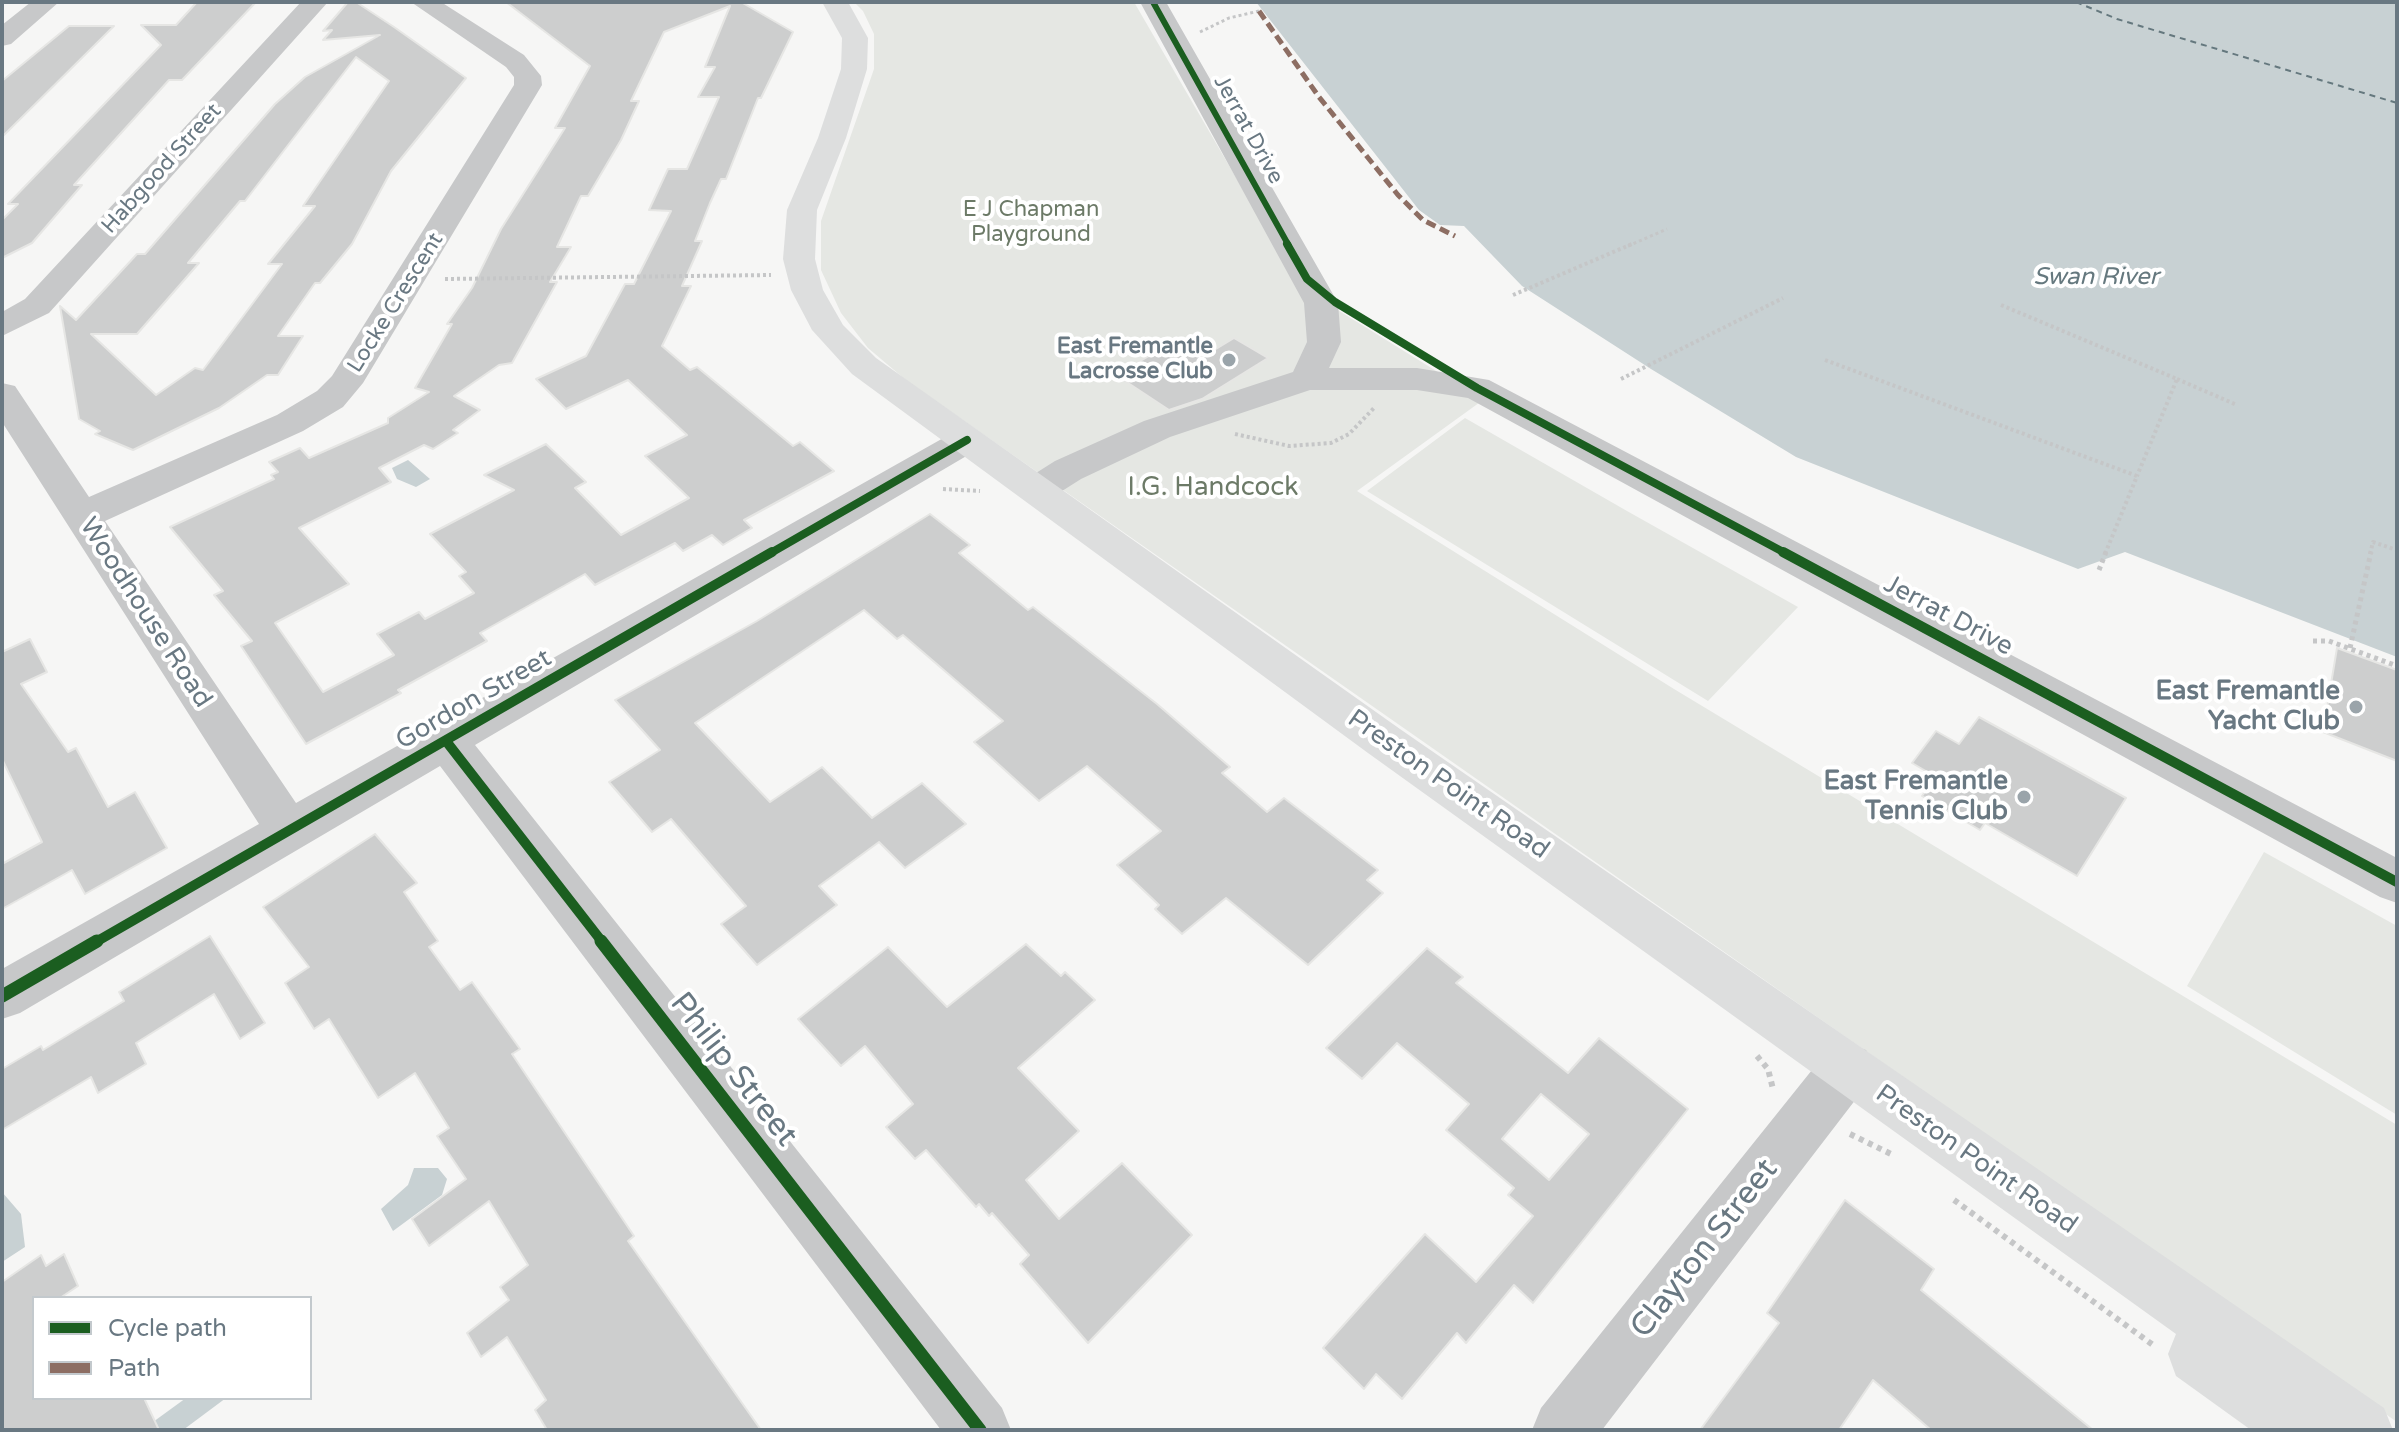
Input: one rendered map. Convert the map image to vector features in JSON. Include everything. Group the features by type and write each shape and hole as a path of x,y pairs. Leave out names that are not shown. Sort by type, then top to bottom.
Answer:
{"main road":[{"name":"Preston Point Road","path":"817,2 837,37 839,56 788,207 777,279 807,332 841,371 958,446 1837,1096 2304,1430"},
{"name":"Preston Point Road","path":"835,2 855,38 856,58 846,98 799,226 799,259 807,290 829,330 864,366 958,446 1038,489 1837,1096 2362,1430"}],"street":[{"path":"2,38 46,2"},
{"name":"Habgood Street","path":"2,326 37,306 315,2"},
{"name":"Locke Crescent","path":"81,516 290,423 330,399 345,383 412,280 528,85 527,76 515,61 424,2"},
{"name":"Jerrat Drive","path":"1153,2 1321,303 1324,342 1307,379"},
{"name":"Jerrat Drive","path":"1038,489 1068,470 1157,429 1307,379 1427,380 1477,388 2397,882"},
{"name":"Woodhouse Road","path":"2,394 290,832"},
{"name":"Gordon Street","path":"2,996 958,446"},
{"name":"Philip Street","path":"446,741 980,1430"},
{"name":"Clayton Street","path":"1563,1430 1837,1096"}],"path":[{"path":"1174,39 1229,18 1259,11"},
{"path":"1513,295 1667,229"},
{"path":"412,280 777,279"},
{"path":"1621,379 1783,298"},
{"path":"2001,305 2237,405"},
{"path":"1825,360 2137,476"},
{"path":"1224,431 1289,446 1331,443 1355,429 1385,393 1376,378"},
{"path":"2099,570 2177,379"},
{"path":"2350,648 2373,542 2397,550"},
{"path":"2313,641 2329,641 2397,666"},
{"path":"1837,1096 1860,1136 1902,1162"},
{"path":"1950,1196 2168,1355"}],"green space":[{"name":"E J Chapman Playground","path":"854,2 1134,2 1299,286 1483,400 1357,491 1674,689 2397,1125 2397,1422 907,381 868,348 841,313 821,270 821,221 874,69 874,34 863,11"},
{"path":"1465,418 1798,607 1708,701 1367,491"},
{"path":"2264,852 2397,926 2397,1115 2187,986"}],"water":[{"name":"Swan River","path":"1256,2 2397,2 2397,657 2125,552 2078,569 1796,457 1522,286 1464,226 1440,225 1419,210"},
{"path":"408,460 430,479 416,487 397,479 392,468"},
{"path":"414,1168 438,1168 447,1179 442,1195 393,1231 381,1209 408,1185"},
{"path":"2,1192 21,1214 25,1247 2,1262"},
{"path":"183,1400 223,1400 183,1430 142,1430"}],"building":[{"path":"197,2 256,2 182,80 169,80 74,185 82,185 32,243 2,258 2,220 18,204 8,204 161,45 141,25 176,25"},
{"path":"348,2 356,2 466,78 391,171 352,244 320,283 315,283 278,336 303,336 278,375 267,375 219,408 133,450 95,434 100,431 79,419 60,306 76,320 137,254 145,254 275,104 305,77 380,35 323,40 332,30 323,31","holes":["356,57 389,81 303,206 315,206 268,264 282,264 203,370 195,368 156,395 91,334 137,334 199,263 188,263 240,201 245,201"]},
{"path":"506,2 741,2 793,32 761,98 758,98 726,179 721,179 710,203 695,241 702,241 682,286 691,286 662,346 690,370 697,367 793,446 800,442 834,471 744,520 752,528 723,545 712,535 683,551 675,543 595,585 585,574 480,633 487,641 398,690 401,693 306,744 241,646 252,641 214,595 223,591 170,527 274,479 271,475 278,472 269,462 300,448 309,458 388,423 388,418 429,392 415,388 452,324 447,324 472,288 501,229 565,128 555,128 590,66","holes":["730,6 705,67 715,67 698,97 719,97 687,169 668,169 649,210 671,211 634,284 625,284 586,356 536,379 566,409 628,380 687,435 645,456 689,498 621,535 575,488 586,482 546,444 484,475 514,490 430,534 466,572 459,576 474,593 425,619 419,612 377,634 394,655 323,692 275,623 349,584 299,528 391,482 379,468 424,445 433,449 458,433 453,430 480,410 454,396 499,365 512,363 557,282 550,282 571,247 557,247 581,196 588,196 621,140 639,101 631,101 664,32"]},
{"path":"69,26 114,26 2,137 2,81"},
{"path":"1234,338 1268,358 1202,399 1169,410 1116,375 1175,341 1201,358"},
{"path":"930,514 970,545 959,553 1028,610 1033,607 1157,704 1230,767 1222,773 1267,812 1284,798 1378,870 1367,880 1383,893 1308,965 1226,898 1182,934 1155,909 1159,905 1117,865 1161,831 1087,766 1039,801 974,742 1003,721 903,635 897,639 864,610 695,723 770,802 822,767 872,818 922,783 966,824 905,868 879,842 819,886 837,905 757,965 721,924 746,906 671,819 652,832 609,782 660,750 615,700 757,621"},
{"path":"30,639 47,672 21,684 68,752 76,748 108,807 135,792 167,848 85,894 72,870 2,909 2,864 42,842 2,759 2,652"},
{"name":"East Fremantle Yacht Club","path":"2337,648 2397,670 2397,761 2323,732"},
{"name":"East Fremantle Tennis Club","path":"1979,717 2126,798 2077,876 1985,823 1980,830 1922,796 1936,777 1912,763 1936,731 1959,744"},
{"path":"375,834 417,883 404,892 438,941 429,947 460,990 472,982 520,1049 512,1054 634,1236 628,1241 761,1430 547,1430 535,1410 546,1400 507,1337 481,1357 467,1333 509,1300 500,1287 528,1265 489,1201 429,1246 412,1219 466,1179 437,1136 449,1128 415,1073 378,1098 329,1019 314,1029 285,983 309,967 263,907"},
{"path":"210,936 265,1023 240,1039 214,994 136,1043 146,1064 98,1093 91,1077 2,1130 2,1069 41,1046 43,1050 124,1001 119,992"},
{"path":"1026,944 1061,976 1065,972 1095,1000 1018,1068 1079,1131 1026,1180 1059,1219 1122,1163 1192,1235 1088,1343 1020,1264 1029,1255 992,1213 989,1216 979,1204 976,1207 926,1150 915,1159 886,1127 913,1104 865,1046 841,1066 798,1019 888,947 947,1007"},
{"path":"1427,948 1463,977 1456,983 1568,1073 1599,1038 1688,1109 1533,1303 1514,1285 1466,1343 1457,1333 1402,1399 1376,1374 1364,1389 1323,1348 1425,1234 1476,1282 1533,1216 1508,1195 1514,1188 1446,1130 1469,1104 1397,1043 1362,1079 1326,1048","holes":["1541,1094 1589,1134 1549,1180 1502,1139"]},
{"path":"1845,1200 1934,1269 1921,1290 2093,1430 1931,1430 1873,1380 1839,1430 1700,1430 1779,1323 1767,1313"},
{"path":"64,1254 78,1286 63,1296 32,1296 32,1400 145,1400 159,1430 2,1430 2,1282 41,1255 46,1266"}],"ferry route":[{"path":"2076,2 2117,19 2397,103"}],"marked path":[{"path":"1259,11 1319,97 1398,195 1423,220 1455,236"}],"cycle path":[{"path":"1153,2 1307,279 1335,302 1477,388 2397,882"},
{"path":"2,996 967,440"},
{"path":"446,741 980,1430"}],"place":[{"name":"East Fremantle Lacrosse Club","path":"1229,360"},
{"name":"East Fremantle Yacht Club","path":"2356,707"},
{"name":"East Fremantle Tennis Club","path":"2024,797"}],"park label":[{"name":"I.G. Handcock","path":"1213,488"}]}
